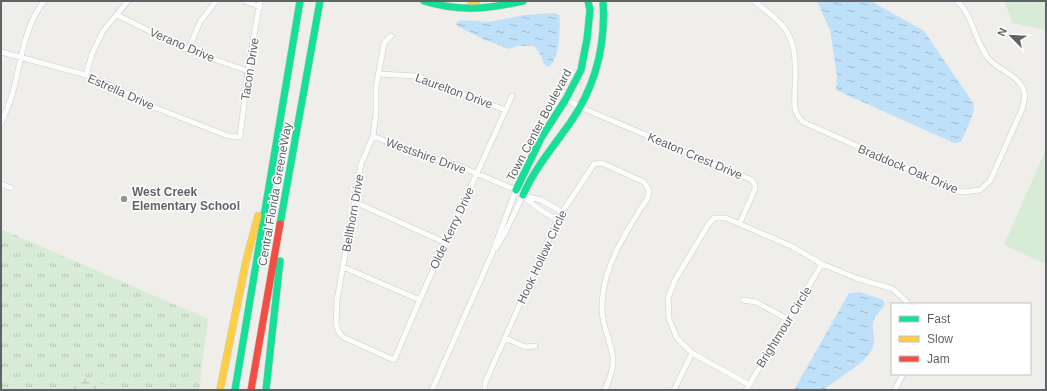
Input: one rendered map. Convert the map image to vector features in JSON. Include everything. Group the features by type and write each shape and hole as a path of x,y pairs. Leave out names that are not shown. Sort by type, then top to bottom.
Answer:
{"main road":[{"name":"Central Florida GreeneWay","path":"235,390 300,1"},
{"name":"Central Florida GreeneWay","path":"251,390 287,194 320,1"},
{"path":"424,1 447,8 471,10 493,8 523,1"},
{"path":"471,1 476,1"},
{"name":"Town Center Boulevard","path":"516,190 541,138 566,99 581,70 587,39 590,10 588,1"},
{"name":"Town Center Boulevard","path":"522,195 536,169 580,107 593,80 601,47 604,24 603,1"},
{"path":"220,390 246,261 272,164"},
{"path":"266,390 287,194"}],"street":[{"path":"1,124 12,95 20,57 30,24 44,1"},
{"path":"86,75 92,54 103,31 128,1"},
{"path":"188,50 200,22 216,1"},
{"path":"245,1 260,7"},
{"name":"Tacon Drive","path":"240,137 248,71 260,1"},
{"name":"Braddock Oak Drive","path":"754,1 775,17 790,35 794,57 795,109 803,122 958,190 973,192 980,190 990,181 1025,102 1025,94 1018,81 997,66 984,52 968,13 957,1"},
{"name":"Verano Drive","path":"117,15 188,50 248,71"},
{"name":"Bellthorn Drive","path":"391,36 384,44 378,74 373,136 362,164 337,300 336,324 343,337 394,360"},
{"name":"Estrella Drive","path":"1,52 86,75 123,91 146,104 228,136 240,137"},
{"name":"Laurelton Drive","path":"378,74 417,76 505,110"},
{"name":"Olde Kerry Drive","path":"394,360 512,96"},
{"name":"Keaton Crest Drive","path":"566,99 580,107 752,180 756,189 740,223"},
{"name":"Westshire Drive","path":"373,136 415,154 457,165 516,190 539,209 557,220"},
{"name":"Hook Hollow Circle","path":"485,390 485,383 557,220 594,164 602,163 644,182 649,190 648,197 615,250 606,275 602,303 603,322 613,358 612,372 605,390"},
{"path":"1,184 11,188"},
{"name":"Town Center Boulevard","path":"432,390 491,256 516,190"},
{"path":"522,195 541,200 562,212"},
{"name":"Town Center Boulevard","path":"491,256 505,233 522,195"},
{"path":"355,202 446,242"},
{"path":"748,384 692,353 677,338 669,319 668,298 675,280 708,225 714,218 726,218 740,223 793,247 822,264 856,278 893,289 907,303"},
{"name":"Brightmour Circle","path":"746,390 748,384 789,320 822,264"},
{"path":"343,267 420,300"},
{"path":"743,300 756,302 789,320"},
{"path":"505,338 525,347 535,346"},
{"path":"674,390 692,353"},
{"path":"895,390 902,375"}],"green space":[{"path":"1005,1 1046,1 1046,30 1013,23"},
{"path":"1046,149 1046,264 1004,245"},
{"path":"1,229 208,319 199,390 1,390"},
{"path":"88,378 99,379 104,384 104,390 55,390"}],"water":[{"path":"817,1 871,1 924,31 974,104 973,114 961,142 954,143 836,90 837,76 830,30"},
{"path":"554,13 559,15 560,18 559,37 556,57 549,67 544,64 540,54 534,46 518,46 509,49 485,40 457,26 456,24 462,20 488,22 525,15"},
{"path":"860,292 883,300 885,305 874,320 874,344 870,353 859,364 826,388 826,390 794,390 849,293"}],"traffic: fast":[{"path":"235,390 300,1"},
{"path":"280,224 320,1"},
{"path":"424,1 449,7 461,8 498,6 523,1"},
{"path":"516,190 541,138 566,99 581,70 587,39 590,10 588,1"},
{"path":"523,195 539,167 579,109 586,95 597,65 603,34 603,1"},
{"path":"266,390 280,261"}],"traffic: slow":[{"path":"471,1 476,1"},
{"path":"220,390 246,261 258,216"}],"traffic: jam":[{"path":"251,390 280,224"}],"place":[{"name":"West Creek Elementary School","path":"124,199"}]}
